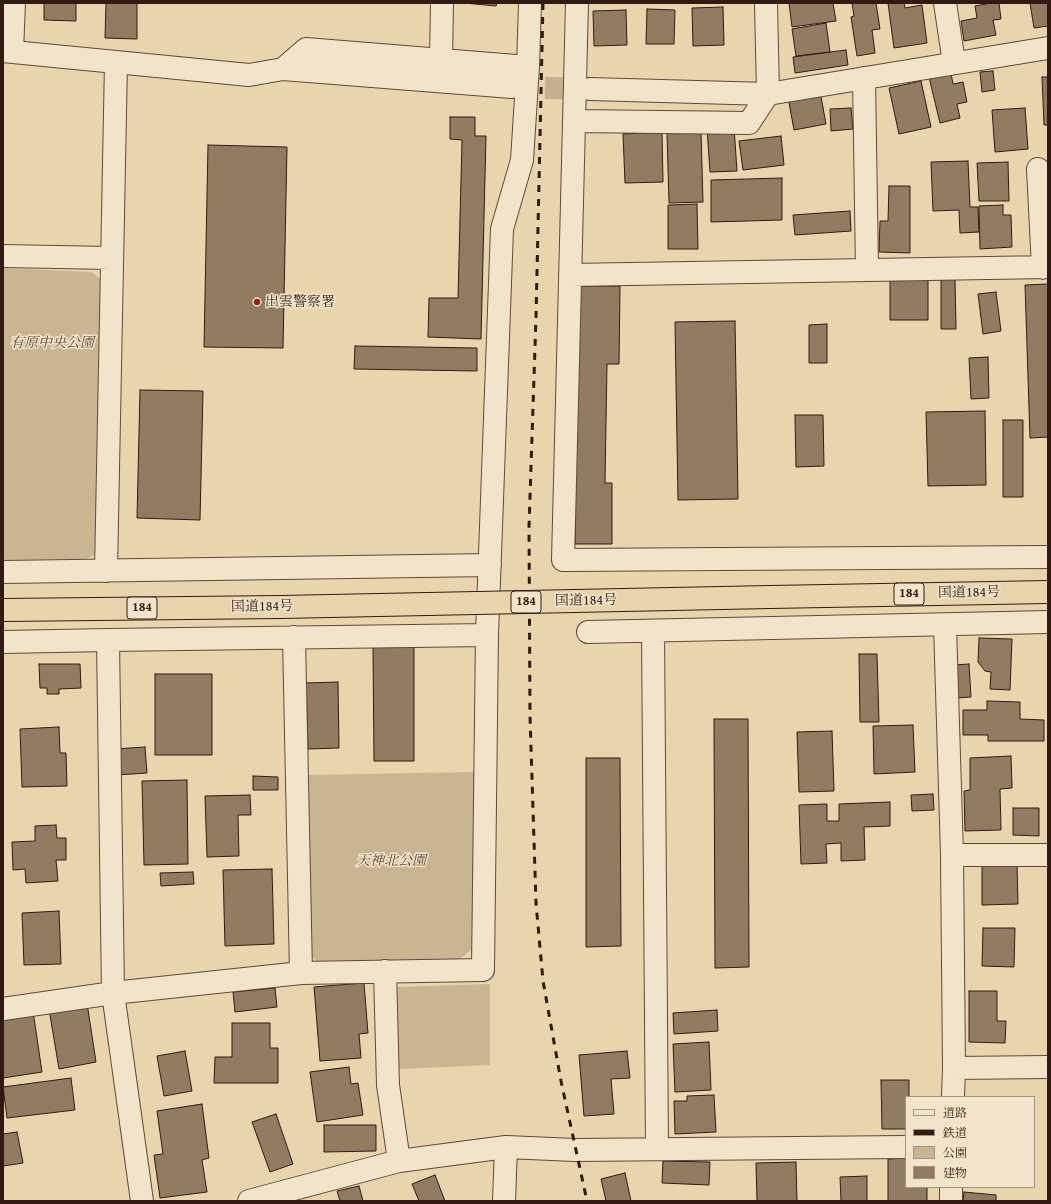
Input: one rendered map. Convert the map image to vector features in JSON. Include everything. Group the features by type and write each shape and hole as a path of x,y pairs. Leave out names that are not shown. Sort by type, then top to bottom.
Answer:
{"highway":[{"name":"国道184号","path":"3,610 281,607 1048,592"}],"street":[{"path":"14,3 8,52 249,75 283,70 512,87"},
{"path":"441,60 442,3"},
{"path":"3,1009 113,993 301,973 483,970 487,635 502,229 522,160 528,67 530,3"},
{"path":"577,3 563,560 1048,557"},
{"path":"574,121 749,123 768,94 766,3"},
{"path":"945,3 954,63"},
{"path":"590,89 768,94 1048,48"},
{"path":"283,70 306,49 528,67"},
{"path":"106,570 116,62"},
{"path":"864,78 867,270"},
{"path":"570,275 1046,268 1038,169"},
{"path":"3,256 111,258"},
{"path":"3,572 490,565"},
{"path":"588,632 1048,622"},
{"path":"945,624 952,856 954,1068 952,1096"},
{"path":"653,631 657,1148"},
{"path":"3,642 487,635"},
{"path":"294,637 301,973"},
{"path":"108,640 113,993 142,1201"},
{"path":"952,856 1048,855"},
{"path":"385,971 388,1085 399,1161"},
{"path":"954,1068 1048,1067"},
{"path":"504,1201 506,1147"},
{"path":"248,1201 399,1161 506,1147 575,1150 657,1148 905,1147"},
{"path":"951,1188 951,1201"}],"green space":[{"name":"有原中央公園","path":"3,268 91,272 101,279 97,554 86,559 3,560"},
{"name":"天神北公園","path":"475,772 474,947 457,962 316,961 309,952 308,775"},
{"path":"490,984 490,1065 398,1069 397,987"}],"building":[{"path":"44,3 76,3 76,21 44,20"},
{"path":"106,3 137,3 137,39 105,38"},
{"path":"464,3 497,3 496,6"},
{"path":"789,3 833,3 836,21 792,27"},
{"path":"852,3 876,3 880,29 872,30 875,53 857,56 851,17 854,16"},
{"path":"888,3 904,3 905,8 922,5 927,43 894,48"},
{"path":"999,3 1001,19 993,20 996,35 964,41 961,21 977,18 975,6"},
{"path":"1030,3 1048,3 1048,26 1034,28"},
{"path":"723,7 724,45 693,46 692,8"},
{"path":"647,9 675,10 674,44 646,44"},
{"path":"626,10 627,45 594,46 593,11"},
{"path":"826,23 830,52 796,56 792,29"},
{"path":"846,50 848,65 795,73 793,57"},
{"path":"950,68 953,84 963,82 967,102 957,104 960,118 940,123 928,73"},
{"path":"993,71 995,90 982,92 980,72"},
{"path":"1042,77 1048,77 1048,125 1044,125"},
{"path":"921,81 931,127 899,134 889,88"},
{"path":"820,91 826,124 794,130 788,97"},
{"path":"851,108 853,129 831,131 830,109"},
{"path":"1025,108 1028,149 995,152 992,110"},
{"path":"450,117 475,117 475,136 486,136 481,339 428,337 429,298 458,298 462,140 450,139"},
{"path":"734,127 737,171 710,172 707,128"},
{"path":"701,131 703,202 669,203 667,132"},
{"path":"662,132 663,182 625,183 623,134"},
{"path":"781,136 784,165 743,170 739,141"},
{"path":"208,145 287,147 283,348 204,347"},
{"path":"968,161 970,207 978,207 979,232 960,233 959,210 933,211 931,162"},
{"path":"1008,162 1009,201 979,201 977,163"},
{"path":"782,178 782,220 711,222 711,180"},
{"path":"889,186 910,186 910,253 879,252 880,221 888,221"},
{"path":"697,204 698,249 668,249 668,205"},
{"path":"1003,205 1003,215 1011,215 1012,247 980,249 979,206"},
{"path":"850,211 851,231 795,235 793,215"},
{"path":"890,278 928,278 928,320 890,320"},
{"path":"955,279 956,329 941,329 941,280"},
{"path":"1048,284 1048,437 1030,438 1025,285"},
{"path":"578,286 620,286 619,364 607,364 605,483 612,483 612,544 575,544"},
{"path":"996,292 1001,331 983,334 978,294"},
{"path":"735,321 738,499 678,500 675,322"},
{"path":"827,324 827,363 809,363 809,325"},
{"path":"355,346 477,348 477,371 354,369"},
{"path":"988,357 989,398 971,399 969,358"},
{"path":"140,390 203,391 200,520 137,518"},
{"path":"985,411 986,485 928,486 926,412"},
{"path":"795,415 823,415 824,466 796,467"},
{"path":"1003,420 1023,420 1023,497 1003,497"},
{"path":"979,638 1012,639 1010,690 990,689 991,672 985,671 978,662"},
{"path":"373,646 414,646 414,761 374,761"},
{"path":"859,654 877,654 879,722 860,722"},
{"path":"39,664 80,664 81,688 59,689 59,694 47,694 47,688 40,688"},
{"path":"969,664 971,697 956,698 953,665"},
{"path":"155,674 212,674 212,755 155,755"},
{"path":"338,682 339,748 308,749 306,683"},
{"path":"987,701 1020,702 1020,719 1044,720 1044,741 988,741 988,735 963,735 963,710 987,710"},
{"path":"714,719 748,719 749,967 715,968"},
{"path":"913,725 915,772 874,774 873,726"},
{"path":"59,727 60,753 66,753 67,786 22,787 20,729"},
{"path":"832,731 834,791 799,792 797,732"},
{"path":"145,747 147,773 116,775 115,749"},
{"path":"1011,756 1012,788 1000,789 1001,830 965,831 964,791 970,790 970,758"},
{"path":"586,758 620,758 621,946 586,947"},
{"path":"253,776 278,777 278,790 253,790"},
{"path":"187,780 188,864 144,865 142,781"},
{"path":"933,794 934,810 912,811 911,795"},
{"path":"250,795 251,815 238,815 239,856 207,857 205,796"},
{"path":"890,802 890,826 864,827 865,860 841,861 841,843 826,844 827,863 801,864 799,805 827,804 827,821 839,821 839,804"},
{"path":"1013,808 1039,808 1039,836 1013,835"},
{"path":"56,825 57,838 66,838 66,860 56,860 58,881 26,883 25,869 13,870 12,842 35,841 35,826"},
{"path":"982,864 1017,864 1018,904 982,905"},
{"path":"272,869 274,944 225,946 223,870"},
{"path":"193,872 194,884 161,886 160,873"},
{"path":"59,911 61,964 24,965 22,913"},
{"path":"983,928 1015,928 1014,967 982,966"},
{"path":"364,983 368,1033 359,1034 361,1058 320,1061 314,987"},
{"path":"275,988 277,1007 235,1012 233,992"},
{"path":"969,991 997,991 997,1021 1006,1021 1005,1043 969,1042"},
{"path":"87,1003 96,1062 59,1069 49,1009"},
{"path":"717,1010 718,1031 674,1034 673,1013"},
{"path":"33,1011 42,1072 3,1078 3,1016"},
{"path":"232,1023 270,1023 270,1048 278,1048 278,1083 214,1083 215,1057 232,1057"},
{"path":"709,1042 711,1090 675,1092 673,1044"},
{"path":"185,1051 192,1091 164,1096 157,1056"},
{"path":"627,1051 630,1078 611,1079 614,1114 584,1116 579,1055"},
{"path":"349,1067 351,1084 358,1083 363,1115 317,1122 310,1072"},
{"path":"71,1078 75,1110 7,1118 3,1087"},
{"path":"881,1080 909,1080 909,1096 905,1096 905,1129 882,1129"},
{"path":"714,1095 716,1132 675,1134 674,1101 687,1101 687,1096"},
{"path":"202,1104 209,1158 202,1160 207,1192 160,1198 154,1155 163,1154 157,1111"},
{"path":"276,1114 293,1164 270,1172 252,1122"},
{"path":"324,1125 376,1125 376,1151 324,1152"},
{"path":"17,1132 23,1163 3,1166 3,1134"},
{"path":"905,1158 905,1188 927,1188 927,1201 888,1201 888,1159"},
{"path":"663,1161 710,1162 709,1185 662,1183"},
{"path":"796,1162 797,1201 757,1201 756,1163"},
{"path":"625,1173 631,1201 606,1201 601,1179"},
{"path":"435,1175 445,1201 419,1201 412,1184"},
{"path":"867,1176 867,1201 841,1201 840,1177"},
{"path":"359,1186 363,1201 340,1201 337,1191"},
{"path":"964,1192 996,1195 996,1201 963,1201"}],"tunnel":[{"path":"512,87 590,89"}],"railway":[{"path":"543,3 536,317 529,527 530,716 536,903 543,981 561,1081 587,1201"}],"place":[{"name":"出雲警察署","path":"257,302"}]}
